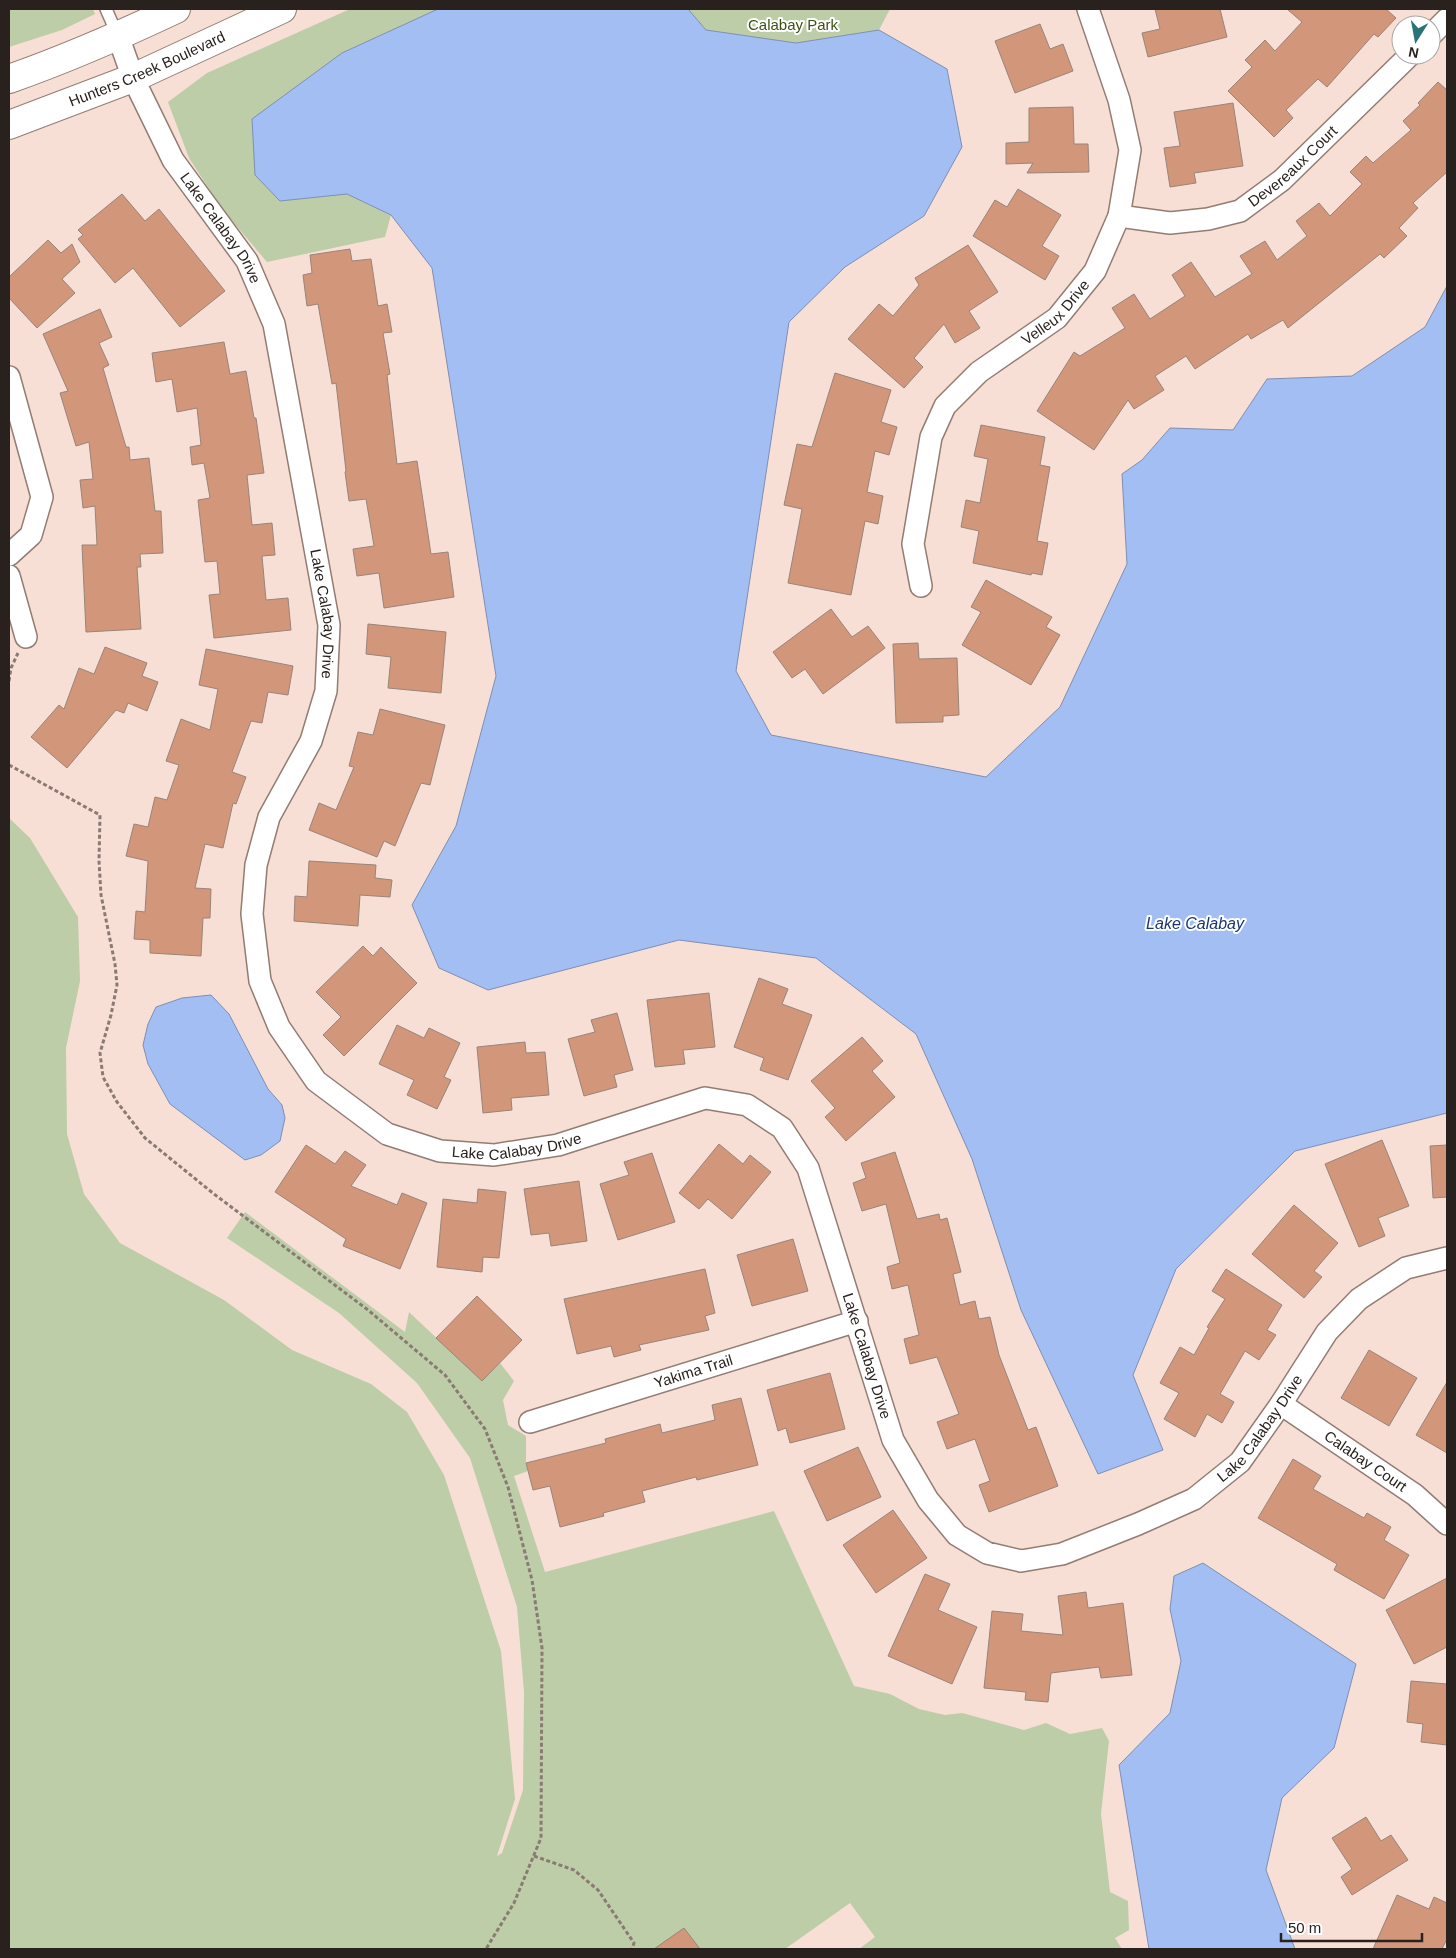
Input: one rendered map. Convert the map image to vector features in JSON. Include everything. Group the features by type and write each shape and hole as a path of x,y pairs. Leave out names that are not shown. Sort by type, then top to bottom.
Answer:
{"street":[{"path":"9,78 47,66 176,9"},
{"name":"Hunters Creek Boulevard","path":"9,125 133,78 282,9"},
{"name":"Velleux Drive","path":"921,586 913,544 931,436 945,406 979,372 1057,318 1095,271 1120,216 1130,150 1119,100 1088,9"},
{"name":"Lake Calabay Drive","path":"118,36 133,78 173,160 247,261 274,324 330,625 326,691 311,741 269,817 256,865 252,914 260,981 279,1027 316,1081 387,1134 440,1151 494,1155 558,1145 705,1098 747,1105 782,1128 808,1168 857,1321 892,1440 928,1500 957,1535 987,1553 1021,1561 1062,1554 1138,1524 1194,1499 1240,1462 1281,1404 1327,1332 1358,1299 1406,1268 1447,1258"},
{"name":"Devereaux Court","path":"1120,216 1170,223 1208,219 1240,211 1282,180 1400,65"},
{"path":"9,377 42,497 30,535 9,555"},
{"path":"9,576 26,636"},
{"name":"Yakima Trail","path":"530,1422 857,1321"},
{"name":"Calabay Court","path":"1281,1404 1414,1495 1447,1524"}],"lane":[{"path":"106,9 118,36"}],"path":[{"path":"9,681 11,668 26,636"},
{"path":"9,765 100,815 99,861 101,895 116,964 117,985 100,1053 102,1077 117,1102 145,1138 214,1194 368,1310 445,1375 485,1429 508,1488 532,1580 542,1648 541,1838 514,1902 486,1949"},
{"path":"534,1856 574,1870 598,1890 634,1943 632,1949"}],"green space":[{"path":"9,9 93,9 95,14 62,30 9,47"},
{"path":"350,9 438,9 342,53 280,201 347,194 391,215 385,237 267,262 222,209 189,158 168,102 207,73"},
{"name":"Calabay Park","path":"688,9 890,9 879,30 796,43 706,30"},
{"path":"9,818 30,838 78,917 80,981 66,1048 67,1134 84,1194 120,1243 224,1300 292,1350 371,1384 407,1412 444,1475 501,1651 515,1799 497,1856 502,1853 523,1790 524,1692 517,1607 470,1458 417,1383 339,1313 227,1238 245,1212 405,1332 409,1312 482,1381 500,1363 514,1381 503,1400 508,1425 526,1436 526,1463 528,1471 514,1476 545,1572 774,1511 854,1686 890,1694 919,1709 945,1715 962,1713 1024,1730 1046,1723 1070,1734 1102,1728 1109,1741 1101,1814 1110,1892 1128,1901 1129,1930 1115,1938 1122,1949 859,1949 875,1937 850,1903 785,1949 9,1949"}],"water":[{"name":"Lake Calabay","path":"438,9 688,9 706,30 796,43 879,30 947,69 962,147 924,216 845,267 789,322 736,671 771,735 986,777 1060,707 1127,564 1122,474 1142,460 1170,428 1233,430 1267,379 1352,376 1425,327 1447,286 1447,1113 1295,1151 1176,1269 1133,1375 1163,1450 1098,1474 1021,1310 972,1159 916,1034 816,958 679,940 488,990 439,968 412,905 456,826 496,676 432,268 391,215 347,194 280,201 255,175 252,119 342,53"},
{"path":"211,995 229,1014 268,1089 282,1105 285,1118 280,1141 261,1155 245,1160 170,1104 148,1064 143,1045 148,1024 156,1007 182,998"},
{"path":"1203,1563 1356,1664 1334,1748 1282,1798 1266,1870 1295,1949 1149,1949 1119,1765 1170,1713 1181,1661 1170,1609 1174,1576"}],"building":[{"path":"1155,9 1220,9 1227,37 1148,57 1142,33 1160,29"},
{"path":"1287,9 1386,9 1393,15 1391,15 1391,23 1378,37 1374,34 1327,87 1318,79 1286,110 1293,118 1274,137 1228,91 1252,67 1245,60 1265,40 1275,51 1302,22"},
{"path":"1040,24 1050,49 1063,44 1073,71 1015,93 995,41"},
{"path":"1438,82 1447,90 1447,172 1413,203 1418,208 1399,228 1407,236 1384,258 1380,254 1288,328 1283,320 1251,339 1248,334 1195,369 1186,356 1155,376 1164,390 1134,409 1128,400 1094,450 1037,411 1074,352 1080,356 1125,328 1112,308 1134,294 1150,319 1185,296 1172,275 1191,262 1215,297 1252,274 1240,256 1265,241 1277,260 1307,236 1296,221 1319,203 1330,216 1362,184 1350,172 1366,156 1373,163 1411,130 1403,121 1420,105 1418,103"},
{"path":"1233,103 1243,166 1194,173 1196,183 1170,187 1164,148 1180,146 1174,112"},
{"path":"1073,107 1074,144 1088,144 1089,172 1027,173 1033,163 1006,164 1006,143 1029,142 1029,108"},
{"path":"1018,189 1061,215 1042,246 1059,256 1045,280 973,236 995,200 1007,207"},
{"path":"122,194 145,221 159,209 225,291 180,327 133,268 115,283 78,239 83,235 78,230"},
{"path":"48,240 61,253 72,244 80,262 62,279 75,293 37,328 9,298 9,277"},
{"path":"968,245 998,292 969,311 980,328 955,343 944,324 914,358 923,367 904,388 848,339 879,304 893,316 919,285 915,278"},
{"path":"350,249 352,261 371,259 378,306 387,304 392,332 383,333 390,374 387,375 397,464 417,461 431,554 448,552 454,597 384,608 379,573 357,576 353,549 374,546 366,499 349,501 336,383 332,384 318,304 307,306 303,275 312,273 310,255"},
{"path":"100,309 112,337 99,343 109,365 103,368 126,447 129,447 130,460 149,458 155,511 161,511 163,553 140,554 141,567 137,567 141,629 86,632 82,545 97,545 95,506 83,508 80,480 93,479 89,442 76,446 60,393 68,391 43,334"},
{"path":"224,342 230,374 246,371 254,418 256,418 264,473 247,475 252,525 272,523 275,555 262,556 266,600 288,598 291,630 214,638 209,595 220,594 217,561 205,562 198,500 210,498 204,463 192,465 190,447 201,445 197,408 177,412 172,379 156,382 152,353"},
{"path":"835,373 891,390 881,422 897,427 889,455 875,451 867,492 883,496 878,524 865,521 851,595 788,583 802,509 784,505 797,444 812,447"},
{"path":"981,425 1045,437 1040,465 1050,467 1037,541 1048,543 1042,575 1032,573 1031,575 973,563 979,531 961,527 966,500 980,503 988,459 974,456"},
{"path":"986,580 1052,617 1046,627 1060,635 1031,685 962,645 981,612 971,607"},
{"path":"831,609 852,637 868,626 885,648 823,694 805,669 792,678 773,652"},
{"path":"368,624 446,632 441,693 388,688 391,657 366,654"},
{"path":"918,643 919,659 957,658 959,715 943,716 943,722 896,723 893,644"},
{"path":"105,647 147,663 142,676 158,682 147,711 128,703 124,713 116,710 67,768 31,737 59,705 64,709 79,668 94,674"},
{"path":"206,649 293,666 288,695 268,692 262,723 251,721 232,772 246,777 236,804 233,803 223,848 205,844 195,888 211,889 210,918 203,918 201,956 150,953 150,940 134,939 136,911 145,912 148,861 126,856 134,824 148,827 155,797 167,800 179,765 166,761 181,719 210,730 218,689 199,685"},
{"path":"380,709 445,725 430,785 421,783 395,846 384,841 377,857 309,830 319,803 336,810 354,767 349,766 358,732 373,735"},
{"path":"309,861 376,865 375,878 392,880 390,897 360,895 358,926 294,921 295,896 307,897"},
{"path":"363,946 373,956 381,947 417,983 344,1056 323,1035 341,1017 316,992"},
{"path":"759,978 788,989 782,1004 812,1015 788,1080 760,1070 764,1058 734,1047"},
{"path":"709,993 715,1047 683,1050 685,1064 655,1067 647,1000"},
{"path":"617,1013 633,1070 614,1075 617,1087 584,1096 568,1039 595,1032 591,1020"},
{"path":"397,1025 424,1038 429,1028 460,1043 444,1077 451,1080 437,1109 407,1095 414,1080 379,1064"},
{"path":"862,1037 883,1061 872,1071 895,1097 846,1141 825,1117 835,1108 811,1081"},
{"path":"525,1042 526,1053 545,1052 549,1095 511,1098 512,1110 483,1113 477,1047"},
{"path":"1382,1140 1409,1206 1378,1218 1385,1236 1359,1247 1325,1164"},
{"path":"719,1144 743,1164 750,1155 771,1172 732,1219 708,1199 699,1209 679,1193"},
{"path":"306,1145 335,1164 345,1151 366,1165 351,1186 397,1205 402,1193 427,1203 400,1269 343,1246 346,1239 275,1192"},
{"path":"1447,1145 1447,1197 1433,1198 1430,1146"},
{"path":"895,1152 917,1219 939,1214 940,1220 947,1218 961,1272 953,1274 960,1305 975,1301 979,1319 990,1317 999,1355 1028,1430 1036,1427 1058,1486 989,1512 979,1485 990,1481 975,1439 947,1449 937,1422 959,1414 937,1357 910,1364 904,1339 919,1335 908,1285 892,1289 887,1267 900,1263 886,1204 862,1211 853,1183 866,1178 861,1163"},
{"path":"652,1153 675,1222 618,1240 600,1184 629,1175 624,1162"},
{"path":"579,1181 587,1241 551,1246 549,1233 531,1235 524,1189"},
{"path":"478,1189 506,1192 499,1258 483,1257 482,1272 437,1267 443,1199 477,1203"},
{"path":"1294,1205 1338,1243 1314,1271 1322,1277 1304,1298 1252,1254"},
{"path":"793,1239 808,1291 752,1306 737,1255"},
{"path":"705,1269 715,1313 705,1316 709,1330 639,1345 641,1350 614,1357 611,1346 577,1354 564,1299"},
{"path":"1226,1269 1282,1305 1267,1330 1276,1335 1259,1360 1245,1351 1220,1394 1234,1402 1222,1423 1207,1414 1195,1437 1164,1419 1179,1393 1160,1383 1180,1347 1194,1355 1209,1328 1207,1327 1225,1299 1212,1291"},
{"path":"477,1296 522,1340 482,1381 436,1338"},
{"path":"1369,1350 1417,1378 1389,1426 1341,1398"},
{"path":"830,1373 845,1429 790,1443 786,1428 778,1431 767,1390"},
{"path":"1447,1382 1447,1453 1416,1435"},
{"path":"741,1398 758,1465 697,1480 696,1477 642,1491 645,1502 603,1513 604,1516 560,1527 550,1486 533,1490 526,1463 606,1443 605,1439 660,1424 662,1433 715,1420 712,1405"},
{"path":"858,1447 881,1497 827,1521 804,1471"},
{"path":"1293,1459 1321,1476 1313,1489 1364,1518 1367,1513 1391,1527 1384,1540 1409,1555 1384,1599 1334,1570 1337,1564 1258,1518"},
{"path":"893,1510 927,1558 876,1593 843,1545"},
{"path":"925,1574 950,1584 938,1610 977,1627 952,1684 888,1656"},
{"path":"1447,1578 1447,1647 1414,1664 1386,1610"},
{"path":"1086,1592 1088,1608 1123,1603 1132,1675 1101,1678 1099,1667 1051,1673 1048,1702 1025,1700 1026,1692 984,1688 992,1611 1023,1614 1021,1631 1063,1635 1058,1596"},
{"path":"1411,1681 1447,1684 1447,1745 1421,1742 1423,1724 1407,1722"},
{"path":"1366,1817 1381,1841 1391,1835 1408,1860 1352,1895 1341,1877 1352,1869 1332,1838"},
{"path":"1397,1895 1429,1909 1434,1897 1447,1903 1447,1939 1442,1949 1373,1949"},
{"path":"684,1928 700,1949 654,1949"}]}
